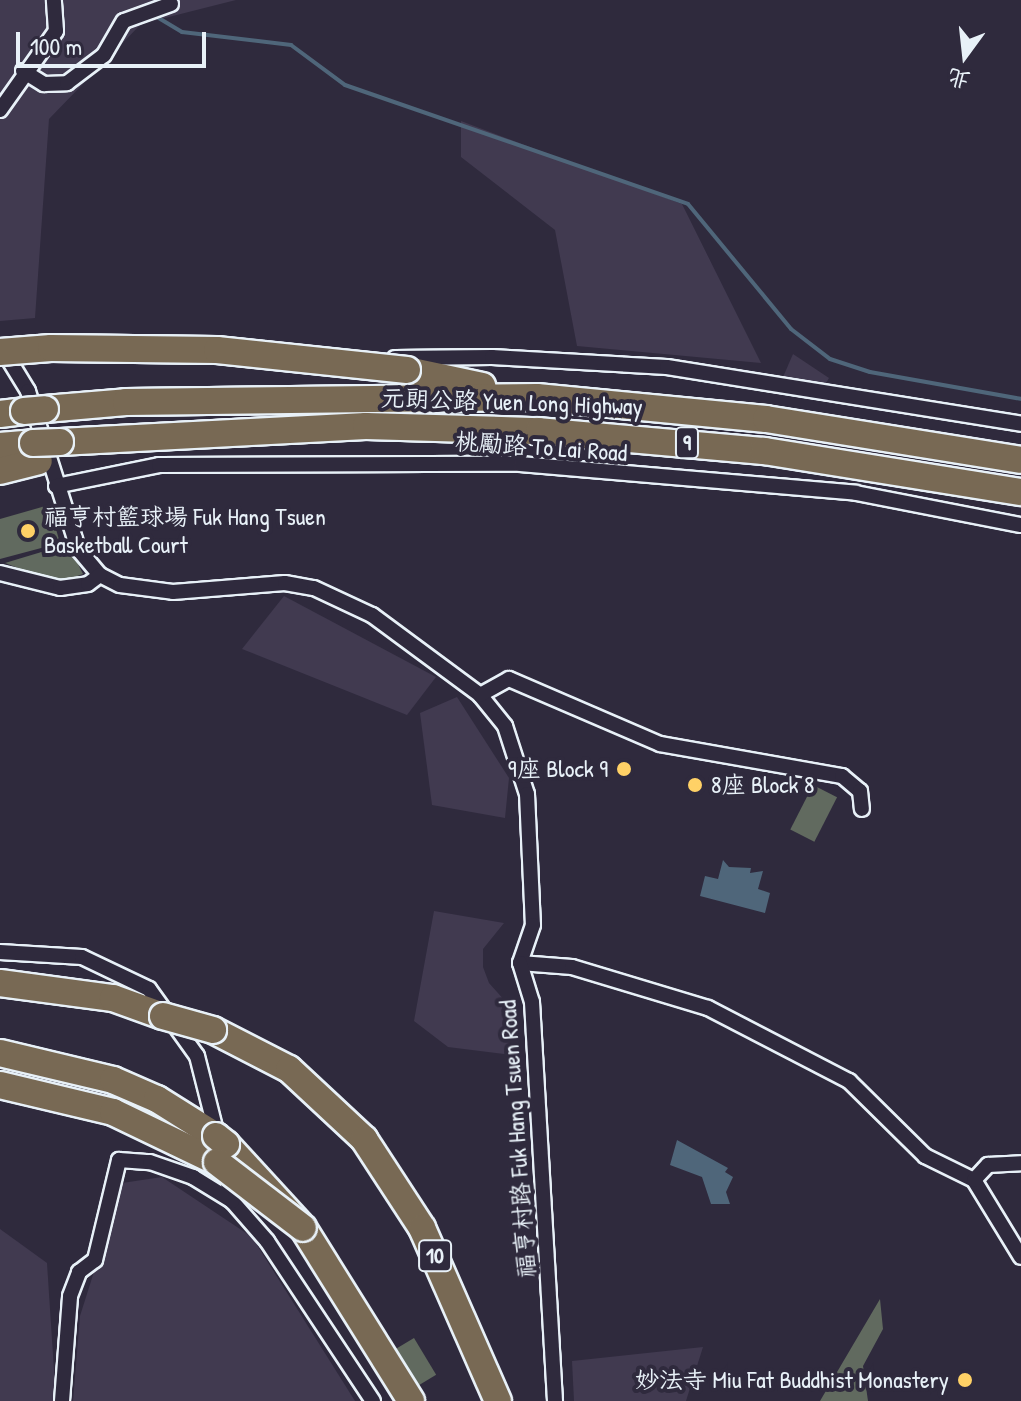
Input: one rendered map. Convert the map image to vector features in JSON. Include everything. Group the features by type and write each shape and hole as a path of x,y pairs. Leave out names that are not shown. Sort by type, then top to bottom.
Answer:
{"highway":[{"path":"0,350 217,350 407,370 537,397"},
{"name":"元朗公路 Yuen Long Highway","path":"23,411 126,402 537,397 766,419 1021,460"},
{"name":"元朗公路 Yuen Long Highway","path":"49,450 134,438 366,426 539,431 748,449 1021,492"},
{"path":"0,446 49,450"},
{"path":"0,471 49,450"},
{"path":"0,983 113,998 163,1016"},
{"name":"10","path":"0,1001 97,1005 163,1016 213,1030 274,1059 351,1124 422,1228 498,1401"},
{"path":"0,1053 113,1080 174,1108 226,1144 303,1228 411,1401"},
{"path":"0,1085 94,1106 147,1125 217,1162 303,1228"}],"street":[{"path":"0,110 23,71 56,31 54,0"},
{"path":"23,71 44,84 67,83 104,55 124,21 171,4"},
{"path":"0,350 28,391 78,549 100,575 120,585 173,592 285,583 314,588 372,615 480,695 505,726 527,794 533,925 520,963 572,967 641,985 748,1026 849,1081 925,1156 974,1180 1021,1257"},
{"path":"340,361 492,357 667,367 1021,424"},
{"name":"桃勵路 To Lai Road","path":"56,486 159,465 521,464 856,493 1021,525"},
{"path":"0,573 60,588 88,584 100,575"},
{"path":"480,695 509,679 660,744 842,776 860,791 862,809"},
{"path":"0,952 82,957 112,967 160,1000 197,1056 232,1201"},
{"name":"福亨村路 Fuk Hang Tsuen Road","path":"520,963 532,1002 555,1401"},
{"path":"62,1401 70,1296 79,1272 95,1260 119,1160 150,1162 193,1177 232,1201 267,1241 373,1401"},
{"path":"974,1180 988,1165 1021,1163"}],"shaded area":[{"path":"0,0 236,0 141,24 49,119 35,318 0,321"},
{"path":"461,121 682,204 761,363 577,346 555,230 461,157"},
{"path":"793,354 829,378 823,388 783,377"},
{"name":"福亨村籃球場 Fuk Hang Tsuen Basketball Court","path":"49,505 60,543 0,559 0,519"},
{"path":"68,544 83,574 57,583 5,563"},
{"path":"284,596 436,677 407,715 242,649"},
{"path":"457,697 509,778 505,818 432,805 420,713"},
{"path":"813,785 837,797 814,842 790,830"},
{"path":"434,911 504,923 483,949 483,967 489,983 515,1012 519,1056 448,1047 414,1021"},
{"path":"162,1177 252,1237 355,1401 73,1401 80,1316 122,1183"},
{"path":"0,1229 47,1263 56,1401 0,1401"},
{"path":"880,1299 883,1329 863,1366 868,1401 820,1401"},
{"path":"414,1338 436,1375 403,1395 381,1358"},
{"path":"703,1347 686,1401 574,1401 572,1361"}],"water":[{"path":"723,860 729,867 751,868 750,873 763,871 758,889 770,893 765,913 700,896 705,876 718,879"},
{"path":"677,1140 728,1168 725,1172 733,1177 726,1192 730,1204 711,1204 702,1177 670,1165"}],"waterway":[{"path":"152,14 182,32 291,45 345,85 688,204 791,329 830,359 870,372 1021,399"}],"place":[{"name":"福亨村籃球場 Fuk Hang Tsuen Basketball Court","path":"28,531"},
{"name":"9座 Block 9","path":"624,769"},
{"name":"8座 Block 8","path":"695,785"},
{"name":"妙法寺 Miu Fat Buddhist Monastery","path":"965,1380"}]}
